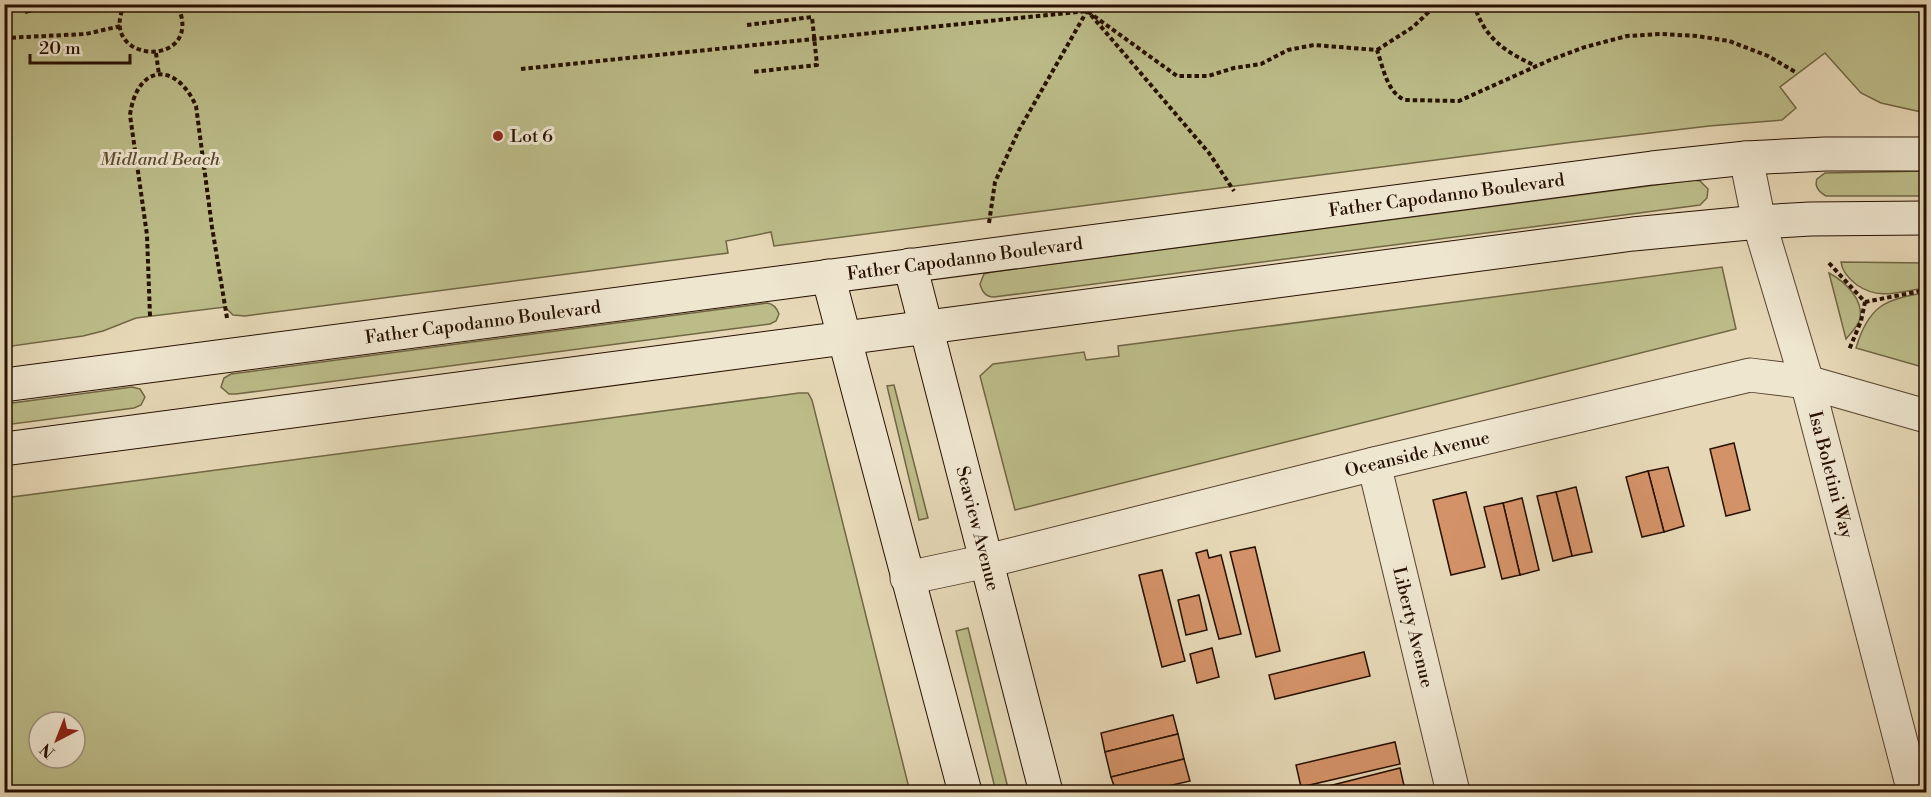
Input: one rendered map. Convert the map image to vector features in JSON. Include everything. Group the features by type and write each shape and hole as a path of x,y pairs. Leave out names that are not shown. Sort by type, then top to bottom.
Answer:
{"main road":[{"name":"Father Capodanno Boulevard","path":"4,385 1640,170 1746,158 1825,154 1926,154"},
{"name":"Isa Boletini Way","path":"1746,158 1759,222 1807,382 1914,792"},
{"path":"4,449 1571,242 1759,222 1926,218"},
{"name":"Seaview Avenue","path":"910,265 1046,792"},
{"path":"828,276 965,792"},
{"name":"Oceanside Avenue","path":"908,578 987,561 1374,464 1750,375 1807,382 1926,416"},
{"name":"Liberty Avenue","path":"1374,464 1452,792"}],"path":[{"path":"125,4 121,15 123,35 137,50 156,53 168,49 181,33 183,22 177,4"},
{"path":"180,10 197,4"},
{"path":"989,224 995,182 1019,130 1087,10 1087,4"},
{"path":"521,69 1087,10 1177,76 1208,76 1234,68 1261,64 1288,50 1314,45 1377,50 1413,27 1437,4"},
{"path":"1474,4 1480,20 1497,43 1514,56 1537,66"},
{"path":"1087,10 1209,153 1234,192"},
{"path":"747,25 812,17 817,65 752,72"},
{"path":"4,38 86,34 121,26"},
{"path":"1377,50 1392,90 1398,97 1405,100 1459,101 1585,47 1627,36 1661,34 1729,41 1768,56 1797,73"},
{"path":"156,53 159,75"},
{"path":"150,316 147,235 130,115 132,102 141,85 154,75 159,75 169,76 179,81 189,92 196,106 227,318"},
{"path":"1828,263 1865,302"},
{"path":"1865,302 1926,290"},
{"path":"1849,350 1863,316 1865,302"}],"green space":[{"name":"Midland Beach","path":"4,5 1926,5 1926,113 1881,103 1861,93 1825,53 1780,87 1796,108 1782,120 1566,143 774,246 771,232 726,241 728,253 245,316 233,315 225,307 136,318 83,336 5,347"},
{"path":"1926,171 1926,196 1826,196 1819,191 1816,184 1817,179 1825,173"},
{"path":"1700,181 1708,189 1707,198 1700,205 994,297 985,294 980,284 984,274 992,272"},
{"path":"1841,262 1926,263 1926,288 1891,294 1874,293 1851,280 1844,272"},
{"path":"1722,267 1736,329 1015,510 980,376 993,364 1084,352 1086,360 1119,356 1118,346"},
{"path":"1829,273 1852,292 1859,304 1859,322 1846,339"},
{"path":"1926,293 1926,368 1856,348 1866,323 1880,307 1899,298"},
{"path":"772,304 779,314 776,321 770,324 236,394 229,394 221,387 224,378 231,374"},
{"path":"894,385 928,518 919,520 887,386"},
{"path":"132,387 140,389 145,397 141,405 134,408 5,425 5,404"},
{"path":"808,393 812,400 910,792 5,792 5,498"},
{"path":"968,628 1009,792 996,792 956,631"}],"building":[{"path":"24,4 59,4 26,13"},
{"path":"1734,443 1750,510 1726,516 1710,449"},
{"path":"1668,467 1684,526 1664,532 1648,471"},
{"path":"1648,471 1664,532 1642,537 1626,477"},
{"path":"1576,487 1592,552 1572,556 1556,492"},
{"path":"1466,492 1485,567 1451,575 1433,500"},
{"path":"1556,492 1572,556 1553,561 1537,496"},
{"path":"1522,498 1539,570 1520,575 1503,503"},
{"path":"1503,503 1520,575 1502,579 1484,507"},
{"path":"1255,547 1280,651 1256,657 1230,552"},
{"path":"1207,550 1209,558 1221,555 1241,634 1219,639 1196,553"},
{"path":"1162,570 1185,661 1162,667 1139,575"},
{"path":"1199,595 1207,630 1186,635 1178,600"},
{"path":"1212,648 1219,677 1197,683 1190,654"},
{"path":"1364,652 1370,676 1275,699 1269,675"},
{"path":"1173,715 1178,734 1105,752 1101,733"},
{"path":"1178,734 1184,759 1111,777 1105,752"},
{"path":"1395,742 1400,764 1301,787 1296,765"},
{"path":"1184,759 1190,781 1142,792 1116,792 1111,777"},
{"path":"1400,768 1405,790 1397,792 1305,792"}],"place":[{"name":"Lot 6","path":"498,136"}]}
